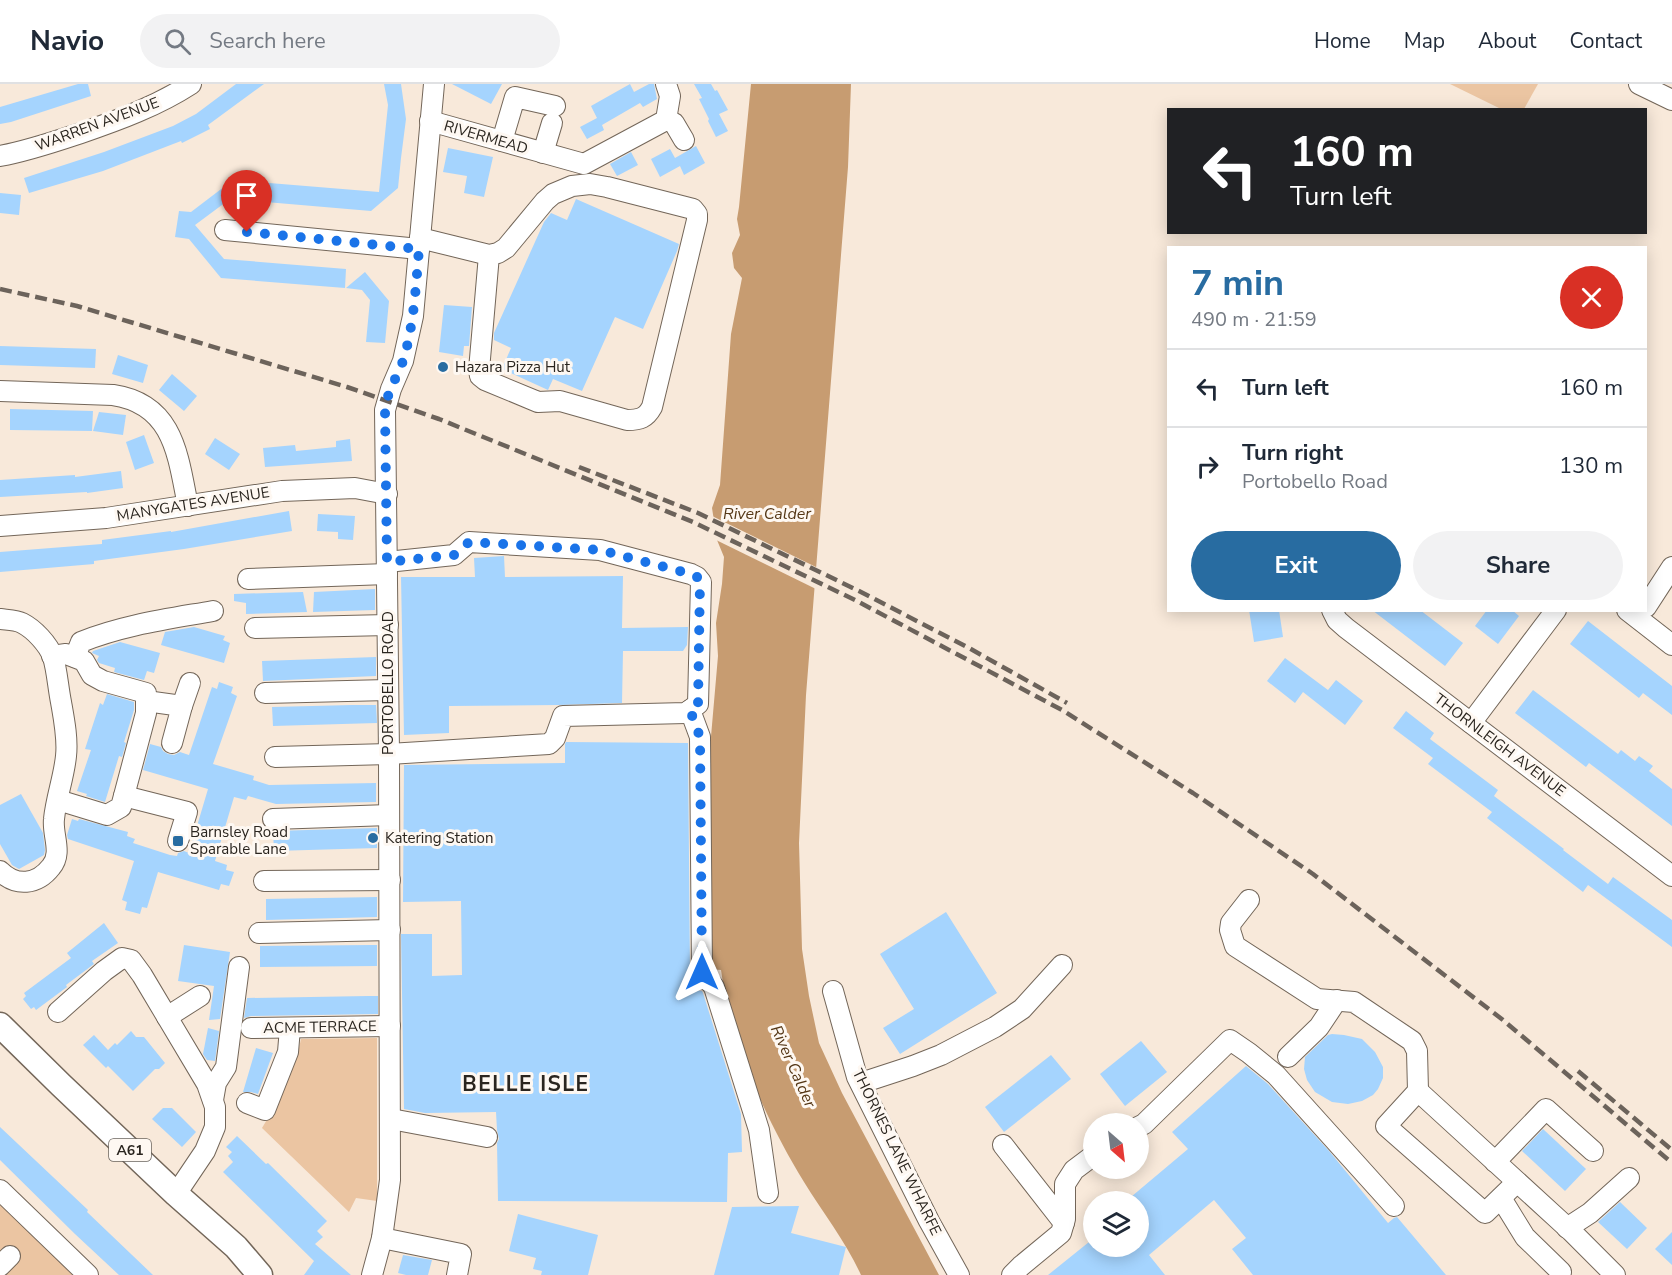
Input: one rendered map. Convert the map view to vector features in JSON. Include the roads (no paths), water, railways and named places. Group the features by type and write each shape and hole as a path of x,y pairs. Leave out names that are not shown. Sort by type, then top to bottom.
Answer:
{"main road":[{"name":"A61","path":"0,1025 176,1194 236,1247 260,1275"}],"street":[{"name":"WARREN AVENUE","path":"0,156 24,151 108,124 173,96 191,84"},
{"path":"666,84 670,96 666,120 674,123 684,140"},
{"path":"1638,84 1672,100"},
{"name":"PORTOBELLO ROAD","path":"372,1275 382,1238 390,1180 391,1119 385,410 386,401 403,361 411,326 432,88"},
{"name":"RIVERMEAD","path":"502,141 515,97 553,114 543,153"},
{"name":"RIVERMEAD","path":"430,121 584,164 666,120"},
{"path":"225,230 419,243 489,255 506,248 553,194 572,186 590,184 607,187 693,209 697,214 697,220 687,267 652,407 647,415 639,420 627,420 567,402 538,402 484,380 480,376 489,255"},
{"path":"0,391 114,395 127,397 143,404 154,411 172,440 188,506"},
{"name":"MANYGATES AVENUE","path":"0,526 106,518 282,491 355,488 387,494"},
{"path":"248,579 387,568 454,555 469,542 600,550 691,574 700,582 698,704 686,713 563,716 555,738 549,744 389,754 275,757"},
{"path":"1647,600 1672,567"},
{"path":"75,657 81,642 102,633 213,611"},
{"name":"THORNLEIGH AVENUE","path":"1333,612 1337,620 1346,628 1672,876"},
{"path":"1471,723 1554,612"},
{"path":"1638,612 1672,645"},
{"path":"0,619 22,623 42,640 52,656 67,753 54,820 57,848 52,867 29,883 18,882 0,871"},
{"path":"255,628 388,625"},
{"path":"52,656 66,654 75,657 84,661 92,675 103,681 146,693 146,712 121,807 107,815 58,800"},
{"path":"172,743 190,683"},
{"path":"265,693 388,690"},
{"path":"146,701 182,706"},
{"path":"690,710 700,737 702,972 714,987 759,1130 768,1193"},
{"path":"124,796 187,812 178,841"},
{"path":"273,819 389,815"},
{"path":"264,881 390,880"},
{"path":"1249,900 1231,923 1230,930 1235,946 1317,999 1353,1002 1412,1041 1417,1051 1418,1091 1386,1126 1485,1213 1517,1182"},
{"path":"259,933 390,930"},
{"path":"58,1012 122,958 131,960 142,975 207,1084 215,1107 215,1127 205,1151 176,1194"},
{"path":"861,1083 941,1055 995,1027 1022,1009 1062,965"},
{"path":"213,1100 216,1083 226,1067 239,967"},
{"name":"THORNES LANE WHARFE","path":"833,991 857,1077 929,1221 959,1275"},
{"path":"167,1017 200,996"},
{"path":"1288,1057 1319,1027 1337,1000"},
{"name":"ACME TERRACE","path":"251,1029 390,1026"},
{"path":"247,1103 265,1110 288,1052 290,1028"},
{"path":"1149,1119 1230,1040 1276,1075 1394,1206"},
{"path":"1418,1091 1569,1230 1613,1274"},
{"path":"1495,1162 1546,1109 1593,1151"},
{"path":"391,1119 487,1137"},
{"path":"1003,1145 1064,1223"},
{"path":"1012,1275 1061,1233 1064,1223 1065,1184 1074,1170 1083,1163"},
{"path":"1569,1230 1629,1178"},
{"path":"0,1190 88,1275"},
{"path":"1501,1198 1525,1237 1561,1272"},
{"path":"382,1238 462,1254 457,1275"}],"water":[{"name":"River Calder","path":"751,84 851,84 848,167 806,695 799,843 802,949 819,1043 842,1093 939,1275 861,1275 776,1133 742,1052 733,1025 721,970 709,969 710,748 718,656 716,623 724,557 717,540 712,508 720,485 731,334 742,278 734,268 732,253 740,235 737,219"}],"railway":[{"path":"0,289 77,306 347,387 439,419 693,522 855,600 1062,710 1193,793 1313,874 1503,1020 1672,1163"},
{"path":"579,467 698,513 859,591 969,648 1067,703"},
{"path":"1578,1071 1672,1150"}],"place":[{"name":"Hazara Pizza Hut","path":"443,367"},
{"name":"Katering Station","path":"373,838"},
{"name":"Barnsley Road Sparable Lane","path":"178,841"}],"district":[{"name":"BELLE ISLE","path":"526,1084"}]}
